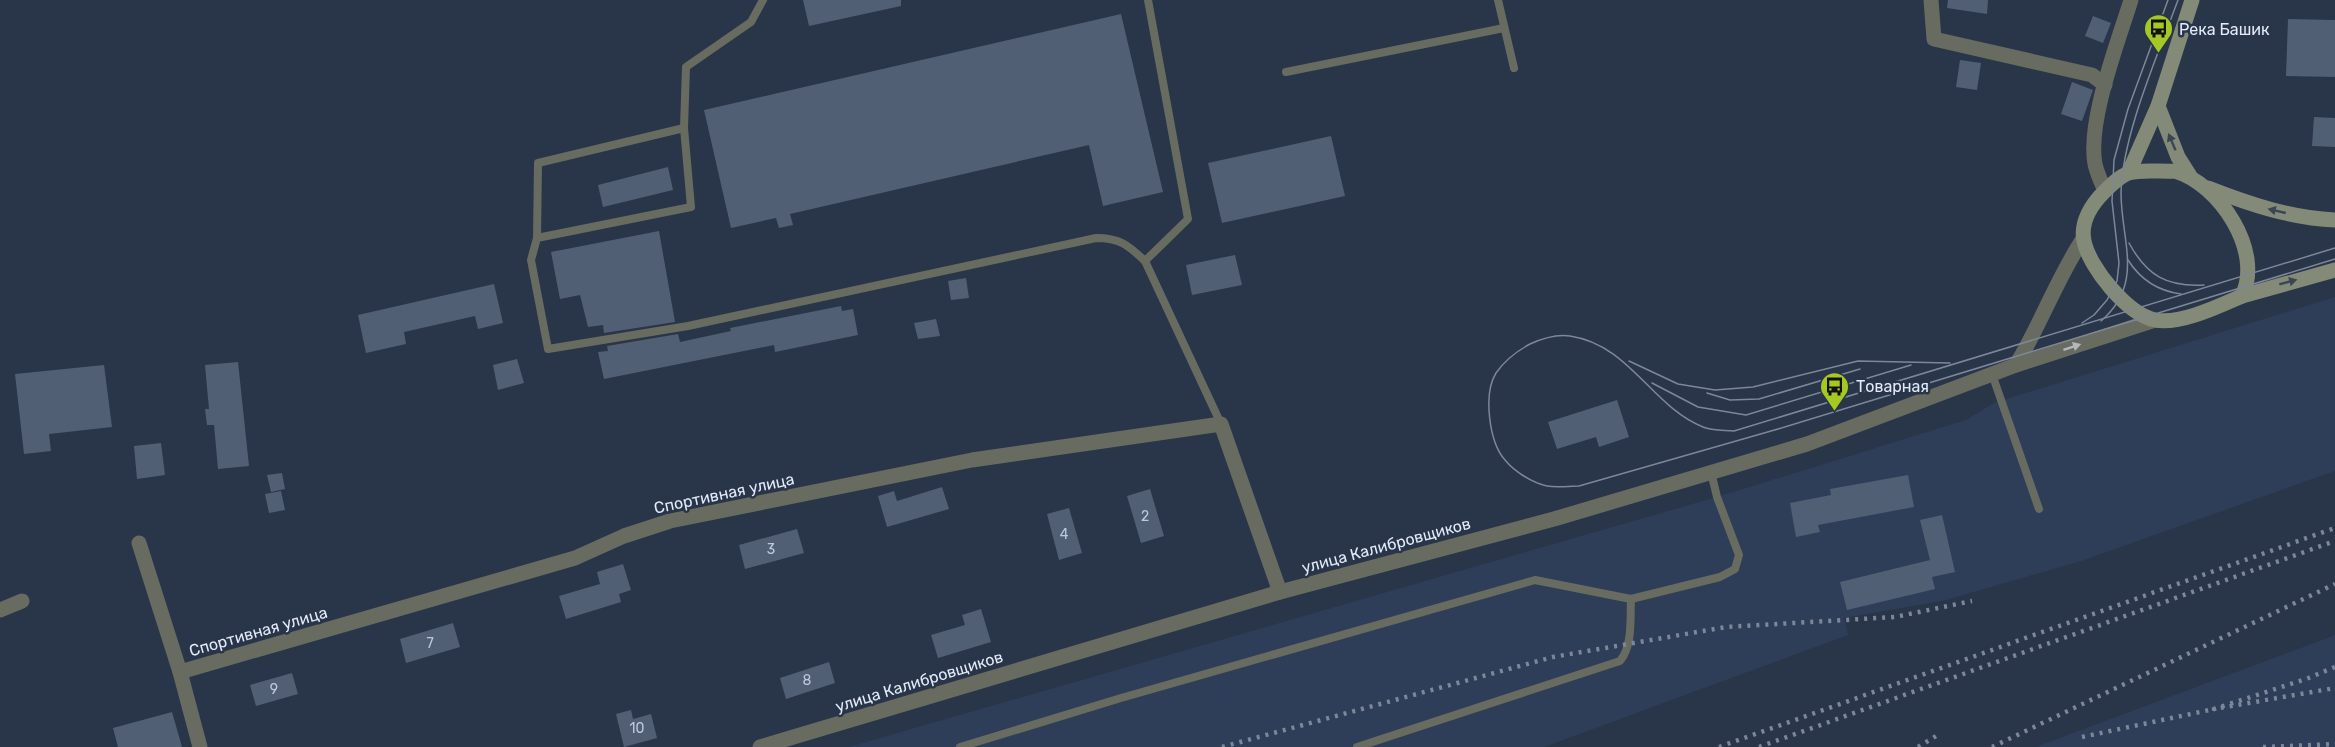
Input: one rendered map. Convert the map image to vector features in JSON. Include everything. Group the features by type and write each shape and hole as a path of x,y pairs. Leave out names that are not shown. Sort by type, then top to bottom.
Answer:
{"main road":[{"path":"2130,172 2158,106 2192,0"},
{"path":"2158,106 2178,157 2190,176"},
{"path":"2335,220 2312,219 2256,206 2207,188 2190,176 2175,171 2130,172 2113,183 2092,203 2083,239 2090,258 2106,282 2128,303 2145,316 2155,320 2170,320 2210,310 2242,296 2335,270"},
{"path":"2207,188 2228,215 2246,247 2249,275 2242,296"}],"street":[{"path":"1932,0 1934,39 2092,75 2105,85"},
{"path":"2105,191 2097,169 2095,135 2105,85 2131,0"},
{"path":"2016,365 2030,343 2072,256 2083,239"},
{"name":"улица Калибровщиков","path":"760,747 1280,592 1554,519 1807,444 2016,365 2155,320"},
{"path":"1221,424 1280,592"},
{"name":"Спортивная улица","path":"180,672 575,558 624,536 670,521 972,460 1221,424"},
{"path":"139,543 180,672 200,747"},
{"path":"0,610 22,601"}],"lane":[{"path":"537,238 691,207 684,128 686,67 751,22 763,0"},
{"path":"1145,261 1188,219 1148,0"},
{"path":"1498,0 1514,68"},
{"path":"1286,72 1504,28"},
{"path":"684,128 538,163 537,238 531,260 548,349 688,327 1096,238 1113,238 1128,245 1145,261 1221,424"},
{"path":"1992,374 2039,509"},
{"path":"960,747 1121,698 1535,580 1631,599 1720,577 1735,569 1739,555 1717,497 1711,472"},
{"path":"1357,747 1620,661 1625,656 1628,644 1631,599"}],"shaded area":[{"path":"2335,297 2335,471 2081,561 1946,600 1844,618 1848,635 1544,747 849,747 1717,497 1966,420 1994,403"},
{"path":"2335,635 2335,747 2036,747 2325,639"}],"building":[{"path":"803,0 901,0 901,6 809,26"},
{"path":"1948,0 1988,0 1987,14 1947,8"},
{"path":"1121,14 1163,192 1103,206 1089,145 790,214 793,225 779,228 776,218 731,228 704,110"},
{"path":"2093,16 2111,23 2103,43 2085,36"},
{"path":"2288,19 2335,20 2335,77 2286,76"},
{"path":"1960,60 1981,63 1977,90 1956,87"},
{"path":"2072,82 2093,90 2082,121 2061,114"},
{"path":"2314,117 2335,118 2335,147 2312,146"},
{"path":"1331,136 1345,196 1222,223 1208,163"},
{"path":"668,167 673,190 603,207 598,185"},
{"path":"659,231 675,322 604,333 603,325 588,327 580,295 560,299 551,252"},
{"path":"1235,255 1242,285 1192,295 1186,265"},
{"path":"966,278 969,298 951,300 948,281"},
{"path":"494,284 503,323 478,329 475,316 404,332 406,344 366,353 358,315"},
{"path":"841,306 842,311 853,309 858,335 775,352 774,345 604,379 598,352 608,351 607,346 678,334 680,342 731,331 730,328"},
{"path":"936,319 940,336 918,339 914,323"},
{"path":"517,359 524,383 498,390 493,365"},
{"path":"238,362 249,466 218,469 214,425 207,425 205,409 209,409 205,365"},
{"path":"104,365 112,427 49,434 51,451 24,454 15,374"},
{"path":"1617,400 1629,437 1599,447 1596,437 1557,449 1548,422"},
{"path":"161,443 165,475 137,479 134,446"},
{"path":"282,473 285,489 271,492 267,475"},
{"path":"1908,475 1914,507 1818,525 1820,532 1796,537 1790,503 1831,495 1830,489"},
{"path":"942,487 949,509 887,527 878,496 894,491 897,501"},
{"path":"1150,489 1164,536 1141,543 1127,496"},
{"path":"281,491 285,510 269,513 265,494"},
{"path":"1069,508 1082,553 1059,560 1047,514"},
{"path":"1942,515 1955,572 1932,577 1935,589 1847,610 1840,582 1930,560 1920,520"},
{"path":"797,529 804,553 745,569 739,545"},
{"path":"623,564 631,590 619,594 621,602 566,619 559,596 600,584 597,572"},
{"path":"981,609 991,642 938,658 931,635 965,625 962,615"},
{"path":"453,623 460,647 406,663 400,639"},
{"path":"829,662 835,683 786,699 780,678"},
{"path":"292,673 298,694 256,706 250,685"},
{"path":"631,710 633,719 651,714 657,738 624,747 616,714"},
{"path":"172,712 182,747 118,747 113,728"}],"tram line":[{"path":"2082,323 2094,315 2107,300 2117,281 2119,263 2112,201 2114,160 2128,109 2168,0"},
{"path":"2101,321 2114,307 2123,292 2127,276 2128,261 2121,193 2123,170 2142,95 2178,0"},
{"path":"2129,243 2143,264 2159,277 2179,284 2204,285"},
{"path":"2335,248 1734,431 1714,430 1685,417 1609,351 1591,342 1570,336 1549,337 1520,350 1496,373 1492,382 1489,405 1492,430 1499,452 1513,468 1524,476 1547,486 1579,486 1778,429 2335,259"},
{"path":"2128,260 2150,283 2181,294"},
{"path":"1629,361 1678,384 1715,390 1753,387 1858,361 1950,363"},
{"path":"1652,383 1698,407 1746,415 1911,365"},
{"path":"1707,393 1730,400 1759,399 1860,369"}],"railway":[{"path":"1719,747 2335,528"},
{"path":"1759,747 2335,541"},
{"path":"1992,747 2335,584"},
{"path":"1222,747 1553,657 1726,627 1895,617 1972,601"},
{"path":"2335,667 2306,679 2214,709 2335,688"},
{"path":"2082,737 2214,709"},
{"path":"1918,747 1941,733"},
{"path":"2263,747 2335,744"}],"place":[{"name":"Река Башик","path":"2158,54"},
{"name":"Товарная","path":"1835,412"}]}
